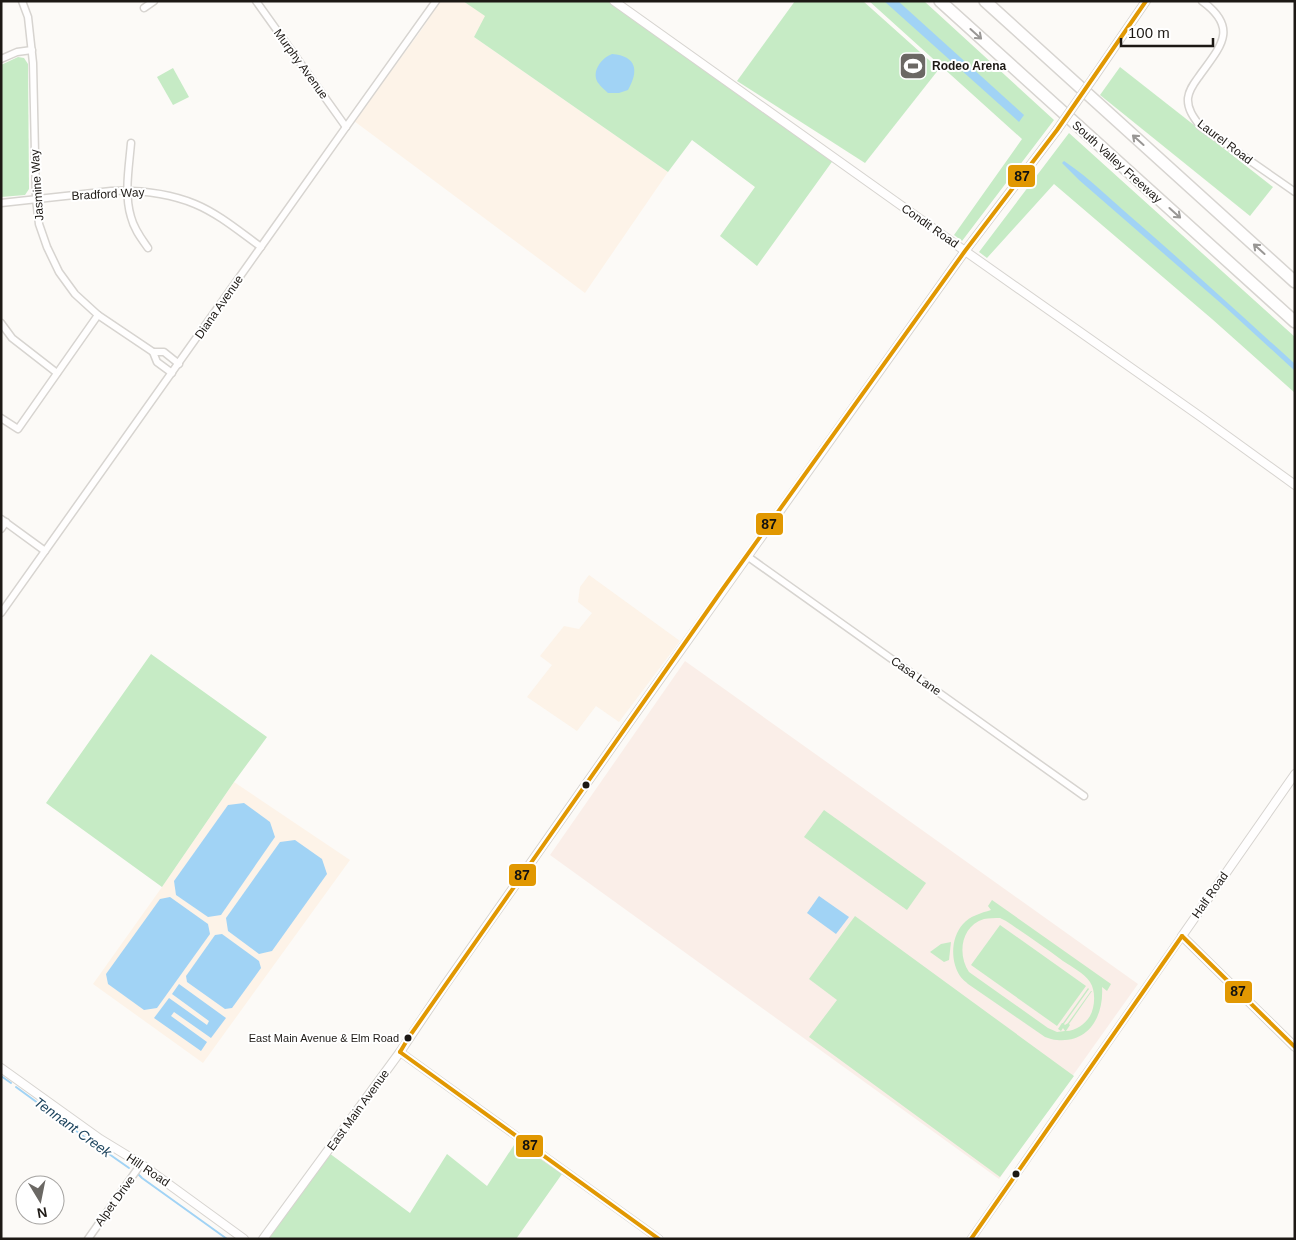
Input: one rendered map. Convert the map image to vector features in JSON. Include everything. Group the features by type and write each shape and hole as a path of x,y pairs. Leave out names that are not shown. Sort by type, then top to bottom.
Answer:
{"highway":[{"name":"South Valley Freeway","path":"940,1 1295,322"},
{"path":"985,1 1295,282"}],"street":[{"name":"Jasmine Way","path":"22,1 28,16 32,50 36,199 39,224 47,247 59,272 75,294 98,315 154,352 164,352 179,364"},
{"path":"144,8 154,1"},
{"name":"Murphy Avenue","path":"256,1 346,127"},
{"name":"Diana Avenue","path":"1,613 436,1"},
{"name":"Condit Road","path":"614,1 1295,485"},
{"name":"East Main Avenue","path":"262,1239 400,1052 511,890 747,556 965,251 1057,130 1146,1"},
{"name":"Laurel Road","path":"1202,1 1216,12 1222,22 1224,32 1222,42 1192,86 1188,97 1193,118 1200,126 1295,192"},
{"path":"1,59 18,52 32,50"},
{"path":"131,143 128,206 131,219 148,248"},
{"name":"Bradford Way","path":"1,203 128,191 152,192 197,204 226,221 261,247"},
{"path":"1,418 18,429 98,315"},
{"path":"1,323 12,338 56,373"},
{"name":"Jasmine Way","path":"154,352 157,362 172,373"},
{"path":"1,529 4,521 45,551"},
{"name":"Casa Lane","path":"747,556 1084,796"},
{"name":"Half Road","path":"971,1239 1295,774"},
{"path":"1182,936 1295,1047"},
{"path":"400,1052 659,1239"},
{"name":"Hill Road","path":"1,1068 100,1139 141,1164 244,1239"},
{"name":"Alpet Drive","path":"88,1239 141,1164"}],"shaded area":[{"path":"440,1 463,1 486,16 474,37 668,172 585,293 354,121 422,29"},
{"path":"589,575 680,641 619,722 596,706 577,731 527,697 552,665 540,656 564,626 579,629 592,613 578,602 580,587"},
{"path":"685,661 1138,984 999,1179 550,855"},
{"path":"234,782 350,860 203,1063 93,984"}],"green space":[{"path":"463,1 613,1 834,159 757,266 720,236 755,187 692,140 668,172 474,37 485,16"},
{"path":"795,1 863,1 939,69 865,163 737,81"},
{"path":"869,1 924,1 1054,120 962,241 954,235 1022,139"},
{"path":"18,57 24,58 28,64 29,189 25,195 1,197 1,65"},
{"path":"1120,67 1273,187 1250,216 1100,95"},
{"path":"173,68 189,97 173,105 157,77"},
{"path":"1069,133 1295,337 1295,393 1212,319 1054,184 987,258 979,252"},
{"path":"151,654 267,737 162,887 46,803"},
{"path":"824,810 926,883 907,910 804,837"},
{"path":"992,900 1111,984 1107,991 1102,987 1102,998 1097,1017 1086,1032 1068,1040 1056,1040 1045,1037 968,984 961,977 953,956 956,936 959,929 969,919 991,910 988,906","holes":["1000,918 1078,970 1090,982 1094,994 1093,1008 1090,1016 1083,1024 1073,1030 1066,1031 1092,991 1068,1023 1064,1024 1088,988 1058,1029 1061,1031 1063,1028 1065,1031 1057,1032 1048,1028 969,972 965,965 962,949 963,941 970,928 984,919"]},
{"path":"855,916 1074,1076 1000,1177 809,1037 837,1000 809,979"},
{"path":"1000,925 1086,986 1057,1026 971,965"},
{"path":"951,942 949,960 944,962 930,952 941,944"},
{"path":"516,1142 562,1174 516,1239 267,1239 329,1153 410,1213 447,1154 487,1186"}],"water":[{"path":"884,1 898,1 1024,115 1019,122"},
{"path":"612,54 627,58 634,66 634,77 628,90 619,93 608,93 599,84 596,75 601,62"},
{"path":"1064,161 1102,191 1295,364 1295,371 1224,306 1079,180 1062,163"},
{"path":"244,803 270,822 275,837 221,915 208,917 176,895 174,881 228,805"},
{"path":"295,840 322,859 327,874 272,951 259,954 228,931 226,918 280,842"},
{"path":"819,896 849,917 836,934 807,913"},
{"path":"170,897 208,924 210,934 157,1008 144,1010 108,984 106,974 160,899"},
{"path":"222,934 259,961 261,968 232,1008 225,1009 187,982 186,976 215,935"},
{"path":"179,984 226,1018 211,1038 174,1012 171,1016 207,1042 201,1051 154,1018 169,998 207,1025 209,1021 172,994"}],"waterway":[{"name":"Tennant Creek","path":"1,1076 11,1083"},
{"name":"Tennant Creek","path":"16,1087 129,1168"},
{"name":"Tennant Creek","path":"138,1174 227,1239"}],"transit line":[{"name":"87","path":"400,1052 722,590 965,251 1057,130 1146,1"},
{"name":"87","path":"1182,936 1295,1047"},
{"name":"87","path":"971,1239 1182,936"},
{"name":"87","path":"400,1052 659,1239"}],"place":[{"name":"Rodeo Arena","path":"913,66"},
{"name":"East Main Avenue & Elm Road","path":"408,1038"}]}
